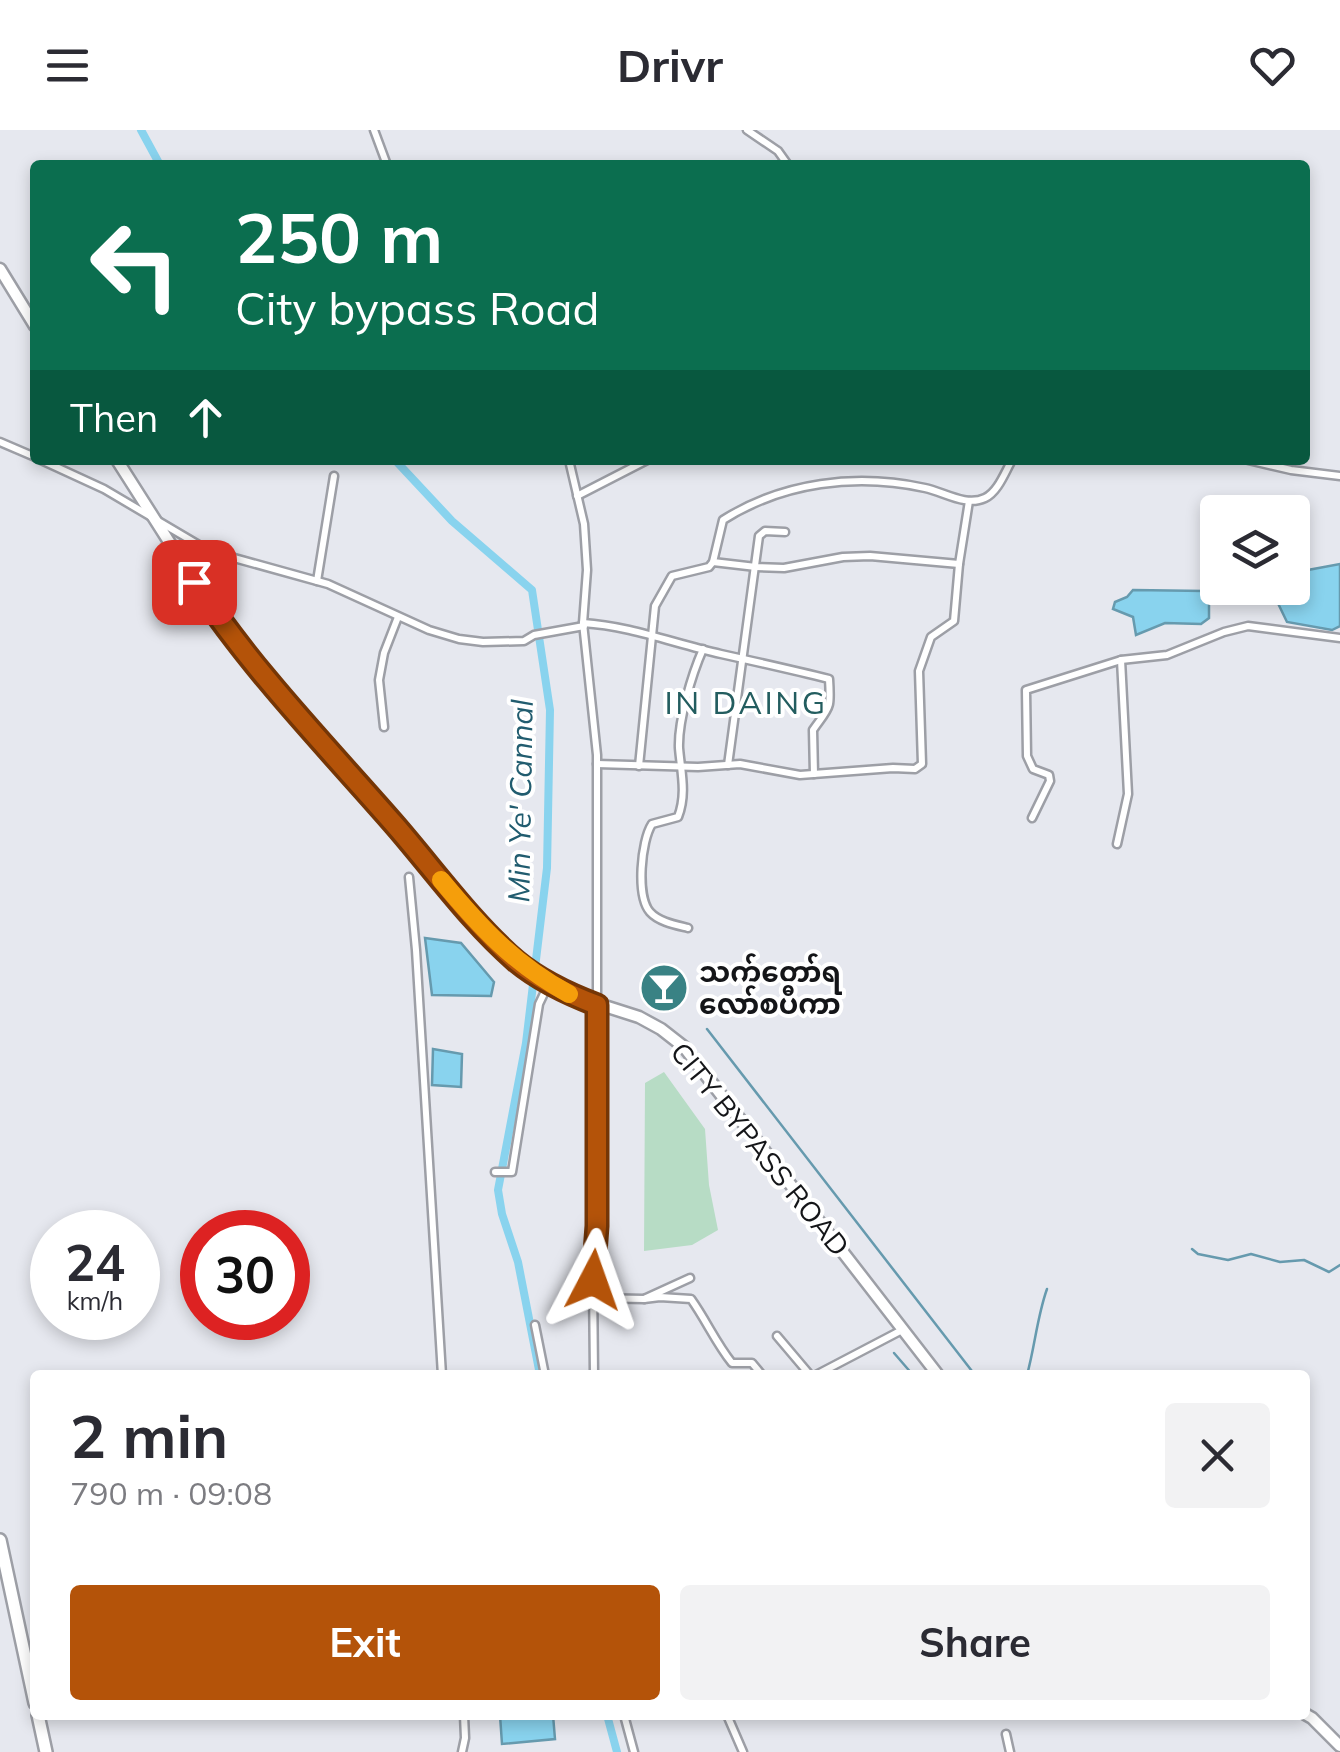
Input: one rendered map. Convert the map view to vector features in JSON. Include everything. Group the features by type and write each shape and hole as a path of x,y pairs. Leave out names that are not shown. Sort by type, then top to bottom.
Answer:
{"highway":[{"path":"0,1540 30,1680"},
{"path":"39,1720 46,1752"}],"main road":[{"path":"0,268 30,318"},
{"path":"120,465 152,516"},
{"name":"CITY BYPASS ROAD","path":"152,516 215,614 268,683 465,910 516,961 545,981 597,1005 639,1017 684,1047 934,1370"},
{"path":"1310,1717 1340,1746"}],"street":[{"path":"374,130 385,160"},
{"path":"747,130 778,150 785,160"},
{"path":"0,442 30,455"},
{"path":"52,465 104,488 209,551 317,581 444,634 482,642 524,641 534,635 584,624 609,624 829,679 828,712 813,730 814,774"},
{"path":"570,465 584,524 584,624 597,764 594,1370"},
{"path":"578,496 637,465"},
{"path":"639,766 655,606 672,576 709,567 713,562 723,520 783,493 826,482 890,482 928,488 969,501 986,498 1009,465"},
{"path":"1270,465 1340,476"},
{"path":"317,581 334,476"},
{"path":"597,764 740,764 800,775 915,769 922,764 919,671 932,638 954,621 969,501"},
{"path":"728,765 759,536 765,531 785,532"},
{"path":"713,562 784,568 870,556 959,564"},
{"path":"384,727 379,680 398,616"},
{"path":"1032,818 1050,781 1048,775 1033,769 1027,756 1026,690 1121,660 1168,655 1248,626 1340,638"},
{"path":"688,928 651,914 642,887 648,830 652,824 678,818 683,794 679,746 692,673 703,649"},
{"path":"1117,844 1128,794 1121,660"},
{"path":"409,877 442,1370"},
{"path":"495,1172 512,1172 545,981"},
{"path":"644,1299 690,1278"},
{"path":"593,1298 691,1299 732,1363 752,1362 758,1370"},
{"path":"535,1325 545,1370"},
{"path":"823,1370 902,1330"},
{"path":"777,1336 808,1370"},
{"path":"462,1752 464,1720"},
{"path":"625,1720 634,1752"},
{"path":"729,1720 744,1752"},
{"path":"1006,1734 1010,1752"},
{"path":"1331,1752 1340,1746"}],"green space":[{"path":"664,1072 705,1129 709,1185 718,1230 692,1245 644,1251 645,1083"}],"water":[{"path":"1340,564 1340,626 1332,630 1287,622 1279,605 1310,605 1310,570"},
{"path":"1133,590 1200,591 1200,605 1209,605 1209,618 1201,624 1165,623 1136,635 1133,617 1113,609 1115,602"},
{"path":"425,938 461,943 494,982 491,996 432,995"},
{"path":"433,1049 462,1054 461,1087 432,1085"},
{"path":"500,1720 553,1720 555,1739 502,1744"}],"waterway":[{"name":"Min Ye' Cannal","path":"141,130 157,160"},
{"name":"Min Ye' Cannal","path":"400,465 452,521 532,590 550,710 547,868 526,1043 498,1190 518,1262 539,1370"},
{"path":"707,1029 971,1370"},
{"path":"1192,1249 1198,1254 1228,1260 1251,1254 1280,1262 1304,1260 1329,1272 1340,1265"},
{"path":"1028,1370 1047,1289"},
{"path":"894,1353 909,1370"},
{"name":"Min Ye' Cannal","path":"608,1720 617,1752"}],"slow traffic":[{"path":"441,880 516,961 569,994"}],"place":[{"name":"သက်တော်ရ လော်စပီကာ","path":"664,988"}],"district":[{"name":"IN DAING","path":"746,703"}],"route":[{"path":"194,582 268,683 465,910 516,961 540,979 597,1005 597,1226 593,1280"}]}
